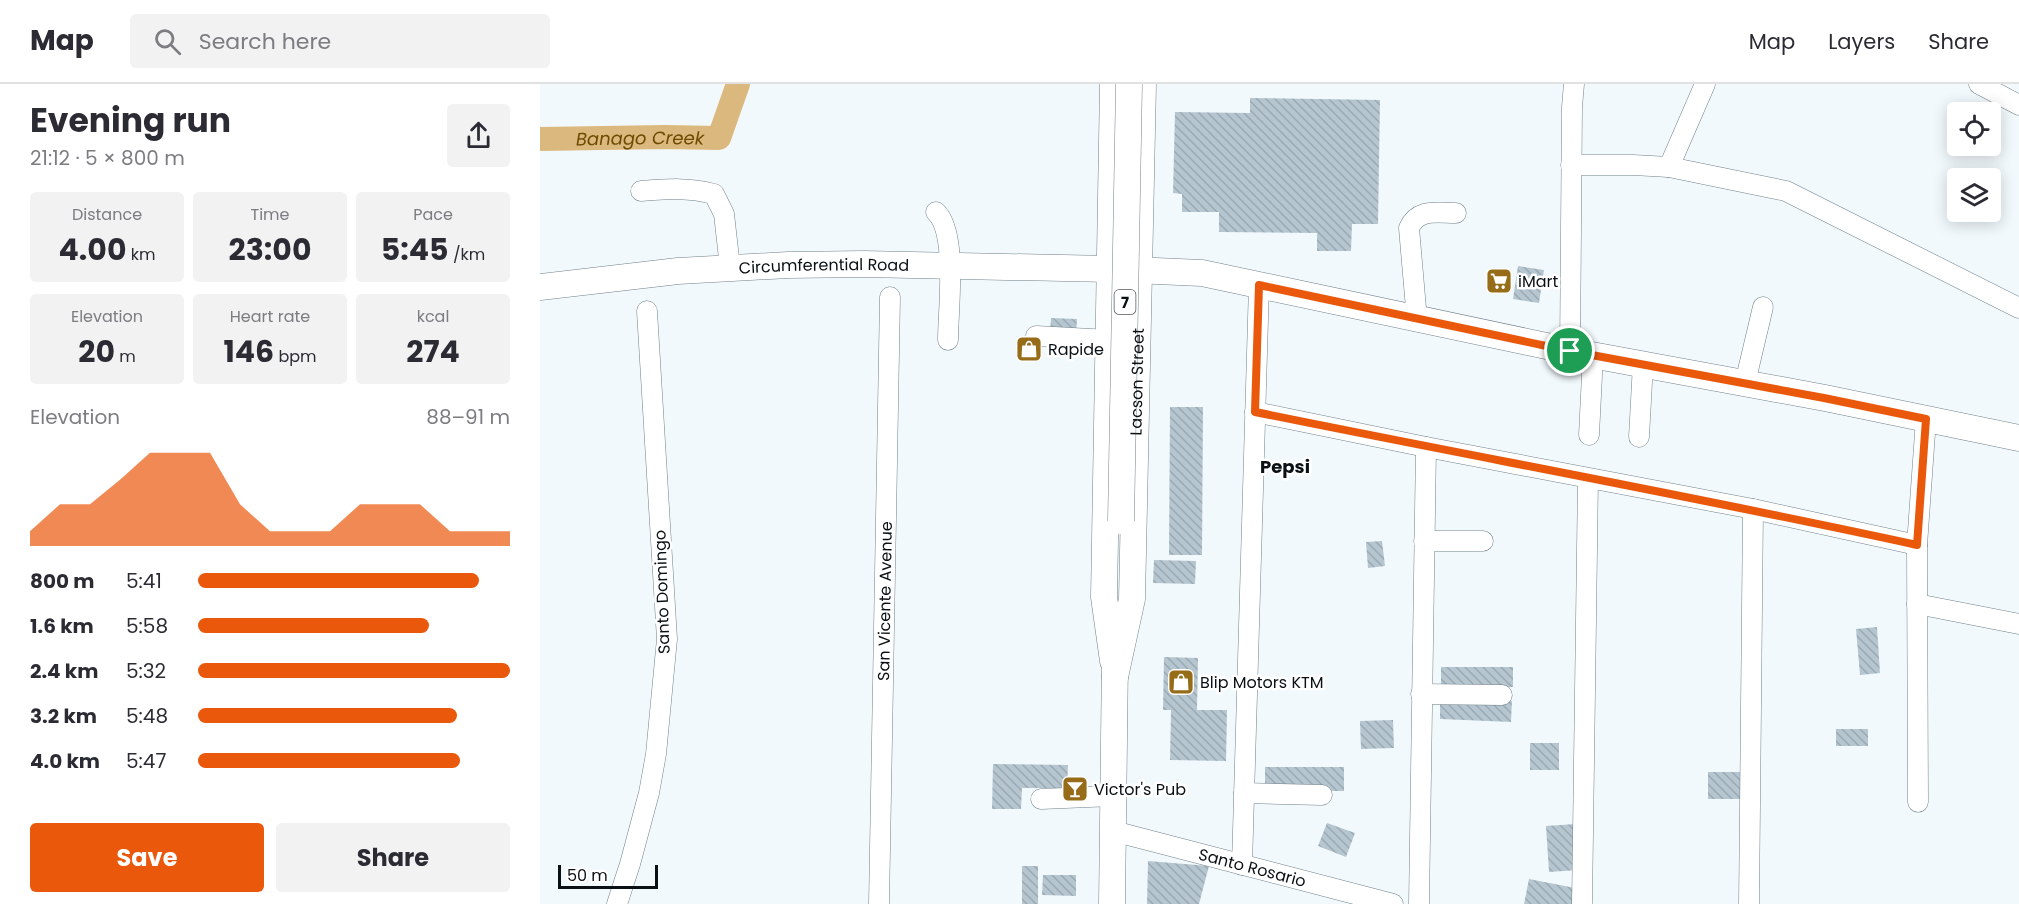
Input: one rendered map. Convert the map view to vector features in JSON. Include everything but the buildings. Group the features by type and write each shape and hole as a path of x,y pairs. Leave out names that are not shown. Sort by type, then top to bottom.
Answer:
{"main road":[{"name":"Lacson Street","path":"1113,84 1104,597 1115,676"},
{"name":"Lacson Street","path":"1112,904 1129,84"},
{"name":"Lacson Street","path":"1115,676 1132,599 1143,84"},
{"name":"Circumferential Road","path":"540,287 730,267 864,264 1202,273 1417,320 2019,438"}],"street":[{"path":"1574,84 1571,165 1581,353 1589,435"},
{"path":"1668,168 1705,84"},
{"path":"1979,84 2019,105"},
{"path":"1571,165 1633,165 1668,168 1785,191 2019,308"},
{"path":"641,191 682,188 714,194 723,214 730,267"},
{"path":"936,212 942,217 949,237 948,340"},
{"path":"1417,320 1409,228 1419,215 1456,213"},
{"path":"1242,866 1259,285"},
{"name":"San Vicente Avenue","path":"879,904 890,297"},
{"path":"1745,383 1763,307"},
{"name":"Santo Domingo","path":"617,904 649,793 656,754 667,639 647,311"},
{"path":"1035,336 1109,340"},
{"path":"1639,437 1643,364"},
{"path":"1255,412 1588,479 1753,509 1917,545"},
{"path":"1918,802 1917,545 1926,419"},
{"path":"1419,904 1426,447"},
{"path":"1582,904 1588,479"},
{"path":"1749,904 1753,509"},
{"path":"1424,541 1483,541"},
{"path":"1917,604 2019,624"},
{"path":"1421,694 1502,695"},
{"path":"1244,793 1322,795"},
{"path":"1041,799 1113,796"},
{"name":"Santo Rosario","path":"1113,831 1393,904"}],"waterway":[{"name":"Banago Creek","path":"540,139 719,138 738,84"}],"place":[{"name":"iMart","path":"1499,281"},
{"name":"Rapide","path":"1029,349"},
{"name":"Blip Motors KTM","path":"1181,682"},
{"name":"Victor's Pub","path":"1075,789"}],"district":[{"name":"Pepsi","path":"1285,466"}],"route":[{"path":"1259,285 1570,351 1926,419 1917,545 1753,509 1588,479 1255,412 1259,285"}]}
